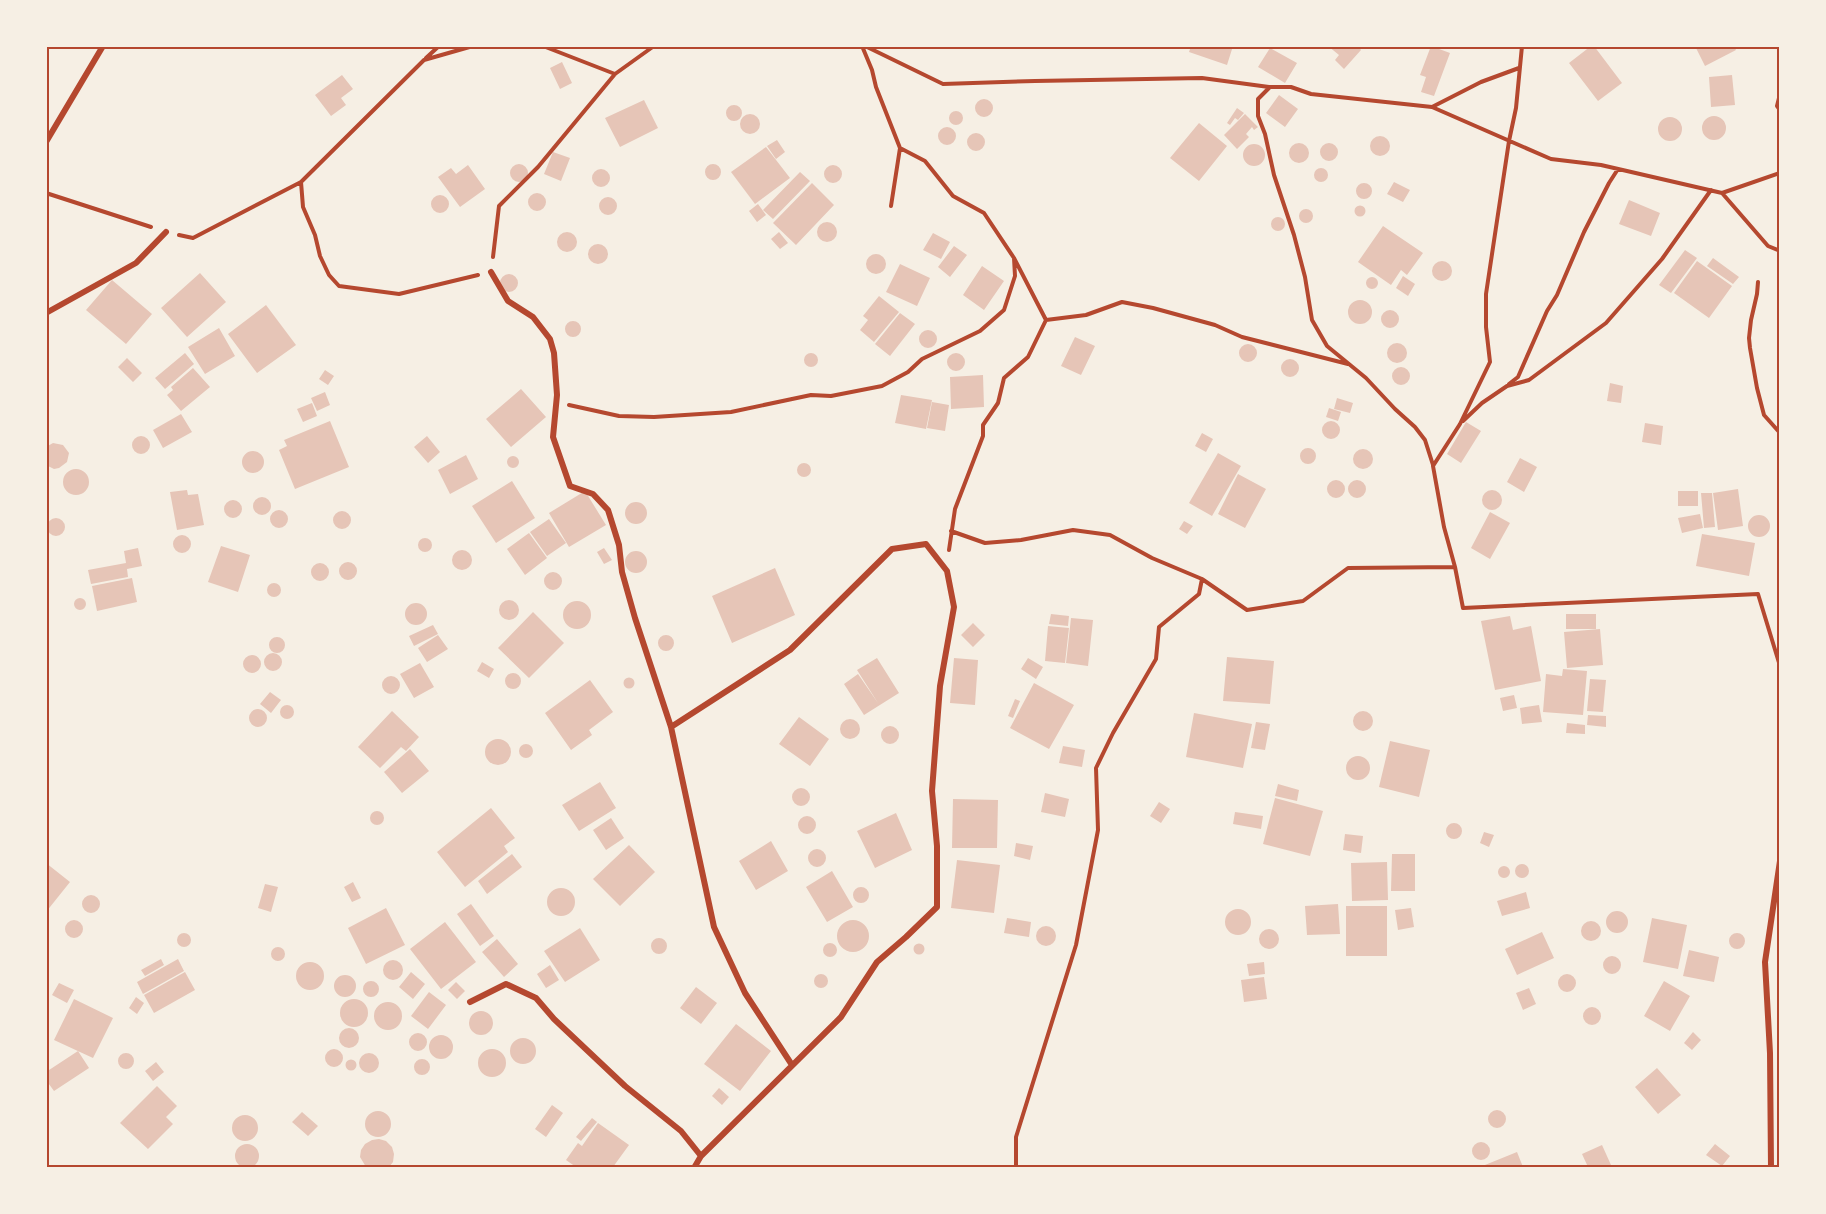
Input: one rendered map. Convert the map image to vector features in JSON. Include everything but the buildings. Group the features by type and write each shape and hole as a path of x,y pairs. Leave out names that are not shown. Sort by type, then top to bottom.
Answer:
{"street":[{"path":"46,142 103,46"},
{"path":"46,313 136,263 165,232"},
{"path":"491,272 508,302 533,317 549,339 554,353 556,404 554,437 570,486 593,494 608,510 619,545 621,572 671,727 714,927 744,993 792,1065"},
{"path":"671,727 790,650 892,549 926,544 947,571 954,607 940,686 932,791 937,846 937,907 877,962 841,1017 701,1156 694,1167"},
{"path":"1771,1167 1770,1053 1764,962 1779,861"},
{"path":"470,1002 506,984 536,998 625,1086 681,1131 701,1156"}],"path":[{"path":"46,193 165,232 193,237 302,182 439,46"},
{"path":"424,60 473,46"},
{"path":"543,46 615,74"},
{"path":"302,182 303,207 315,235 320,256 329,275 339,286 399,294 491,272 499,206 538,167 615,74 654,46"},
{"path":"864,46 944,84 1203,78 1269,87 1291,87 1311,94 1431,107 1551,159 1618,169 1722,193 1768,246 1779,251"},
{"path":"864,46 900,148 891,206"},
{"path":"1433,466 1460,424 1490,362 1486,327 1486,294 1516,108 1522,46"},
{"path":"1431,107 1481,82 1519,68"},
{"path":"1269,87 1258,99 1258,116 1294,235 1305,277 1312,320 1327,346 1366,378 1425,440 1433,466 1444,527 1463,608 1758,594 1779,666"},
{"path":"1779,94 1777,106 1779,110"},
{"path":"900,148 926,161 953,196 984,213 1014,258 1046,320"},
{"path":"1460,424 1482,403 1518,377 1598,203 1618,169"},
{"path":"1722,193 1779,173"},
{"path":"1507,386 1530,380 1606,323 1662,259 1711,190"},
{"path":"556,404 618,416 654,417 731,412 811,395 831,396 882,386 908,372 922,359 980,331 1004,310 1015,276 1014,258"},
{"path":"1758,282 1751,320 1750,348 1764,415 1779,433"},
{"path":"1046,320 1086,315 1122,302 1183,316 1215,325 1242,337 1349,364"},
{"path":"947,571 954,509 983,436 983,425 998,403 1004,378 1028,357 1046,320"},
{"path":"951,531 985,543 1021,540 1073,530 1110,535 1152,558 1202,579 1247,610 1303,601 1348,568 1455,567"},
{"path":"1016,1167 1016,1137 1076,945 1098,830 1096,768 1113,733 1156,659 1159,627 1199,594 1202,579"}]}
